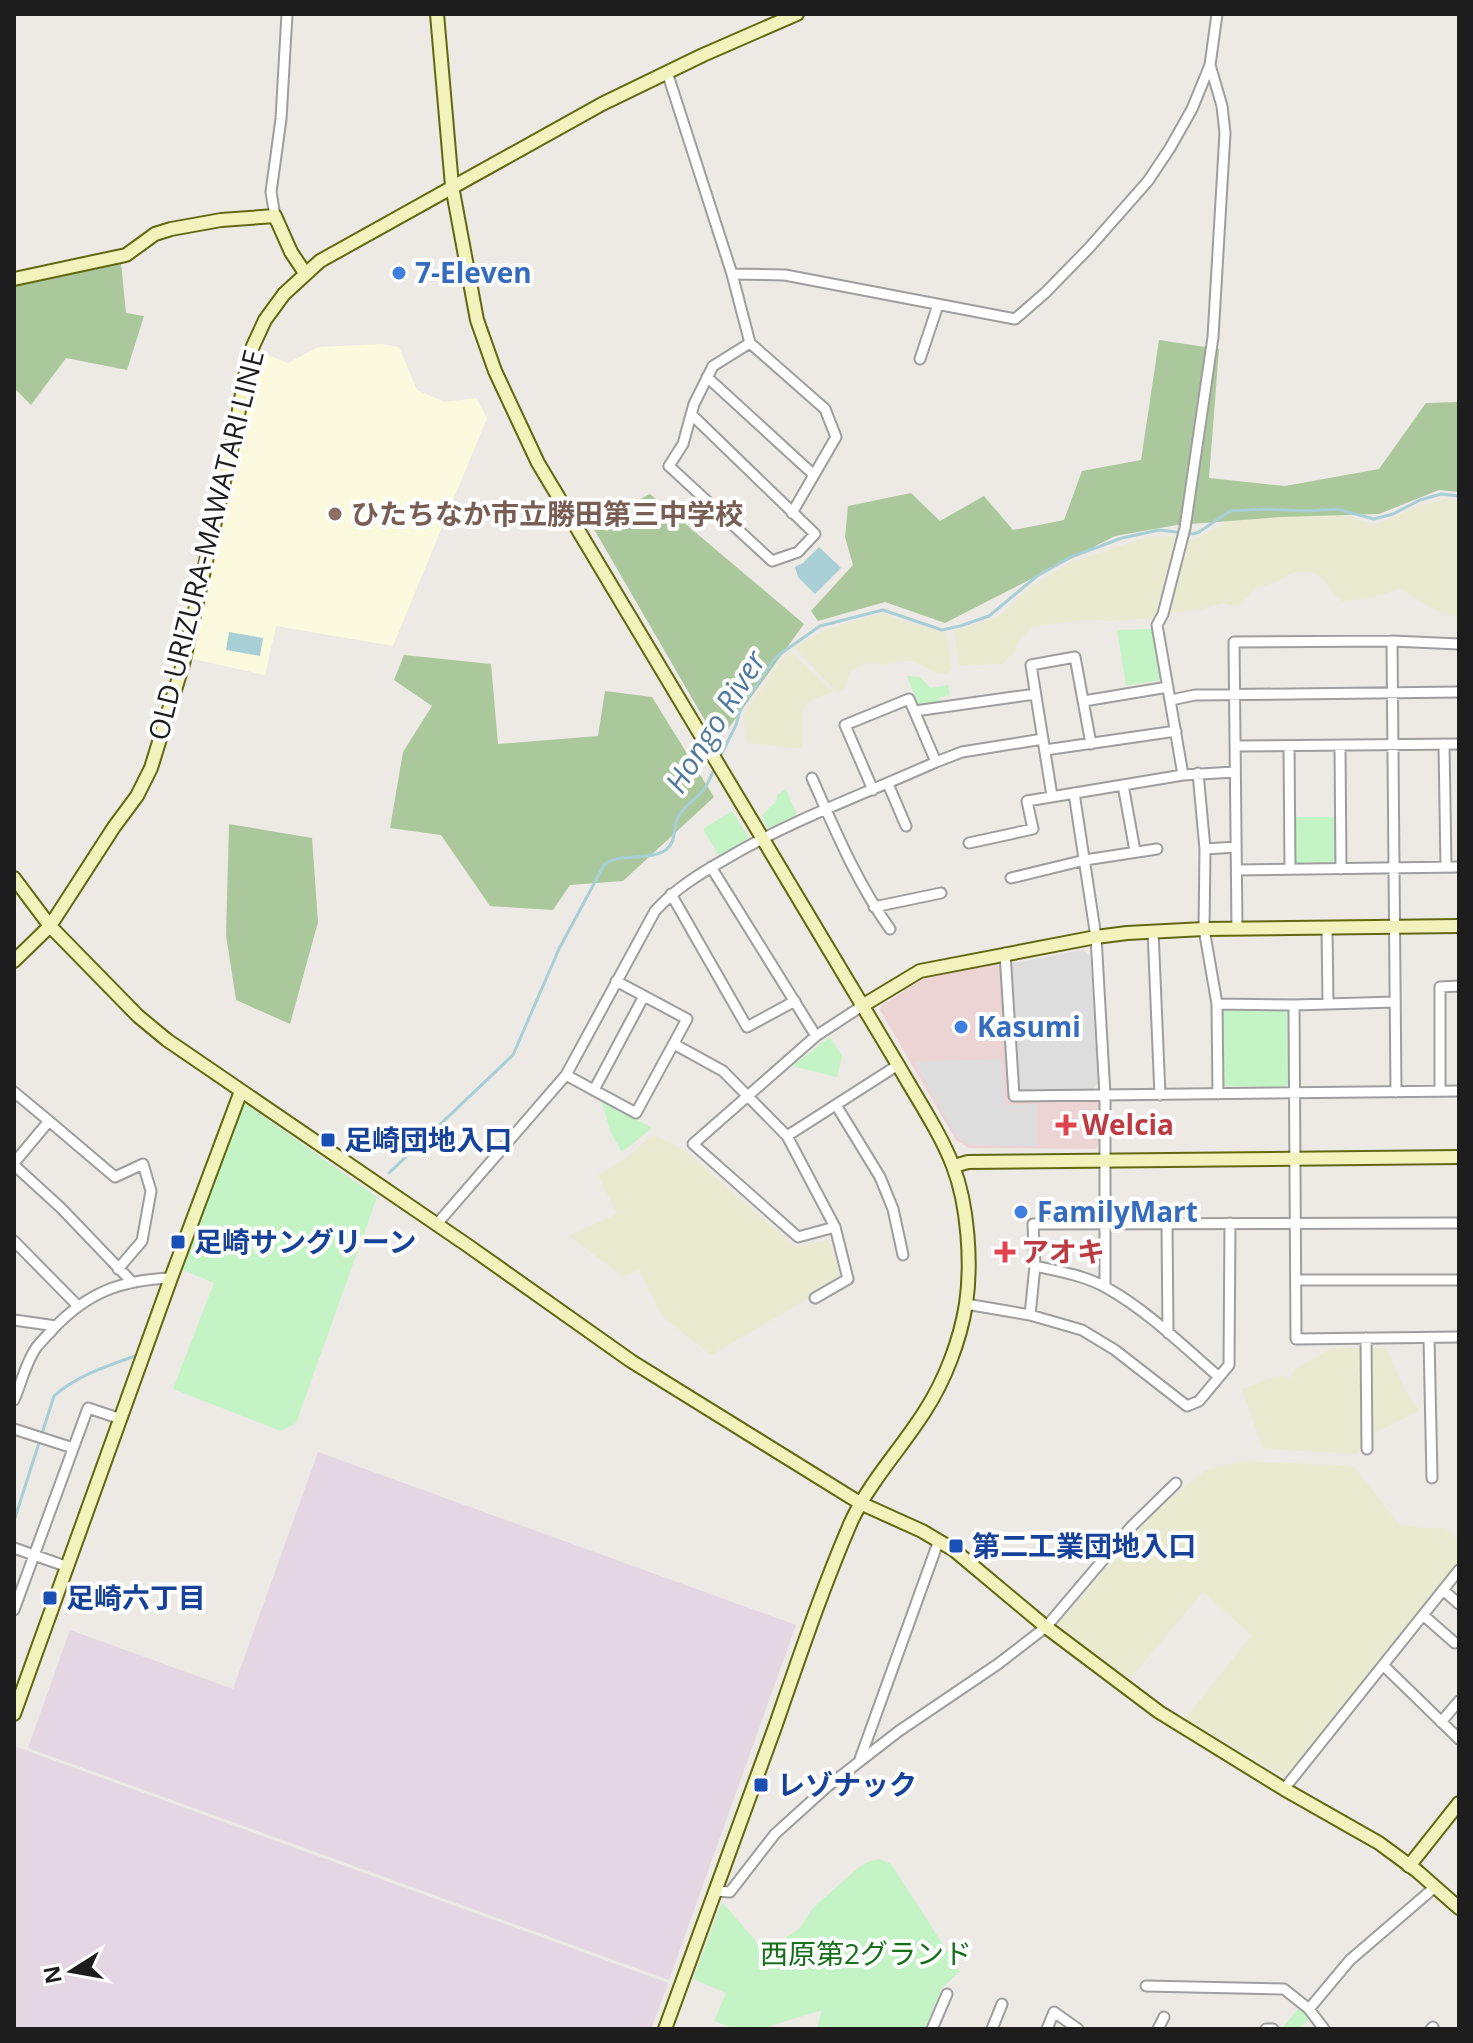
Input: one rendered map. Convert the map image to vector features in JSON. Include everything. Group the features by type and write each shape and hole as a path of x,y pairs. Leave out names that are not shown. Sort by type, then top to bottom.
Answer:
{"street":[{"path":"287,14 281,119 271,192 275,216 291,252 305,273"},
{"path":"437,14 452,186 477,320 495,371 538,463 944,1146 954,1166 967,1242 969,1267 966,1304 945,1374 926,1410 860,1503 812,1624 665,2029"},
{"name":"OLD URIZURA-MAWATARI LINE","path":"14,961 50,926 137,796 151,768 183,664 253,346 265,320 284,294 320,261 602,104 797,14"},
{"path":"732,274 785,275 1015,319 1089,248 1148,181 1192,109 1210,65 1217,14"},
{"path":"1183,775 1157,625 1163,614 1184,532 1213,337 1225,133 1222,106 1210,65"},
{"path":"667,72 732,274 750,343 825,409 836,437 792,513"},
{"path":"14,279 126,255 155,234 171,229 221,220 275,216"},
{"path":"920,359 938,305"},
{"path":"691,414 815,534 798,552 772,561 669,466 683,444 691,414 713,366 750,343"},
{"path":"707,377 814,475"},
{"path":"1392,641 1396,1092"},
{"path":"1237,928 1234,642 1392,641 1459,644"},
{"path":"1052,796 1031,665 1075,657 1091,744"},
{"path":"1084,701 1168,687"},
{"path":"1171,700 1195,695 1459,692"},
{"path":"915,711 1035,694"},
{"path":"873,790 845,725 909,699 936,762"},
{"path":"436,1225 566,1075 655,911 671,894 711,867 761,838 962,752 1091,744 1176,731"},
{"path":"1444,744 1446,867"},
{"path":"1235,746 1459,744"},
{"path":"1289,746 1290,869"},
{"path":"1340,746 1341,869"},
{"path":"969,843 1033,829 1027,801 1183,775 1235,772"},
{"path":"1198,773 1205,849 1204,929 1217,1004 1218,1094"},
{"path":"812,778 853,867 874,907 890,929"},
{"path":"888,784 906,826"},
{"path":"1123,785 1135,851"},
{"path":"1074,793 1096,937 1105,1095 1105,1287"},
{"path":"1205,849 1236,847"},
{"path":"1011,878 1085,860 1157,849"},
{"path":"711,867 816,1036"},
{"path":"1237,870 1459,867"},
{"path":"14,878 50,926 138,1016 167,1040 631,1361 860,1503 939,1540 1046,1627 1159,1712 1379,1843 1459,1908"},
{"path":"874,907 941,893"},
{"path":"671,894 747,1027 795,1001"},
{"path":"835,1227 798,1237 693,1144 816,1036 920,971 1096,937 1153,931 1459,926"},
{"path":"1327,927 1328,1004"},
{"path":"1153,931 1160,1095"},
{"path":"1005,953 1014,1096 1459,1091"},
{"path":"566,1075 636,1113 674,1044 687,1019 616,981"},
{"path":"1440,1091 1440,987 1459,986"},
{"path":"594,1090 644,996"},
{"path":"1217,1004 1395,1002"},
{"path":"1294,1005 1296,1339 1459,1337"},
{"path":"674,1044 723,1071 787,1136 835,1227 848,1279 815,1298"},
{"path":"787,1136 898,1065"},
{"path":"14,1714 241,1091"},
{"path":"14,1092 115,1177 143,1164 151,1191 142,1241 118,1269"},
{"path":"836,1105 880,1177 893,1209 903,1255"},
{"path":"49,1121 14,1164 131,1281"},
{"path":"954,1166 968,1162 1459,1157"},
{"path":"966,1304 1030,1315 1082,1330 1115,1350 1187,1406 1199,1401 1229,1365 1230,1223"},
{"path":"1030,1315 1035,1266 1033,1224 1459,1223"},
{"path":"1167,1224 1168,1333"},
{"path":"14,1241 78,1306"},
{"path":"1035,1266 1061,1271 1105,1287 1149,1317 1219,1377"},
{"path":"14,1400 34,1349 78,1306 90,1297 131,1281 171,1278"},
{"path":"1297,1280 1459,1280"},
{"path":"14,1320 56,1326"},
{"path":"1366,1338 1367,1449"},
{"path":"1429,1338 1432,1478"},
{"path":"14,1610 88,1408 121,1419"},
{"path":"14,1429 73,1448"},
{"path":"715,1891 730,1892 775,1834 860,1760 1046,1627 1131,1527 1176,1483"},
{"path":"860,1760 939,1540"},
{"path":"14,1548 68,1567"},
{"path":"1284,1789 1459,1570"},
{"path":"1443,1590 1459,1604"},
{"path":"1423,1615 1455,1643"},
{"path":"1383,1665 1459,1739"},
{"path":"1441,1722 1459,1701"},
{"path":"1409,1866 1459,1803"},
{"path":"1309,2009 1350,1960 1435,1887"},
{"path":"1146,1986 1284,1989 1309,2009 1324,2029"},
{"path":"932,2029 947,1994"},
{"path":"992,2029 1002,2004"},
{"path":"1047,2029 1054,2012 1078,2029"},
{"path":"1158,2029 1164,2017"},
{"path":"1266,2029 1273,2029"}],"shaded area":[{"name":"ひたちなか市立勝田第三中学校","path":"381,344 399,347 417,390 445,402 476,398 487,418 393,646 276,626 265,675 189,658 231,485 256,357 263,353 288,363 318,347"},
{"path":"1445,499 1459,501 1459,618 1438,611 1401,588 1343,602 1314,572 1293,572 1279,581 1256,588 1238,607 1222,603 1199,610 1170,613 1189,540 1195,540 1237,516 1337,513 1375,525"},
{"path":"1176,536 1155,618 1083,620 1032,627 1018,641 1014,653 1001,664 959,666 954,631 998,617 1032,586 1071,562 1148,537"},
{"path":"882,613 947,633 952,669 938,674 914,661 887,665 868,663 850,672 845,688 838,693 795,648 824,630"},
{"path":"789,650 833,692 815,698 804,707 800,749 748,743 743,716"},
{"path":"1083,950 1090,956 1098,1083 1090,1092 1022,1092 1017,1088 1012,963"},
{"path":"996,963 1002,967 1008,1101 1095,1100 1100,1105 1101,1143 1095,1149 969,1148 956,1140 880,1010 882,1005 925,978"},
{"path":"1002,1059 1005,1105 1037,1104 1037,1146 969,1145 958,1138 914,1062"},
{"path":"653,1135 686,1151 795,1247 829,1240 842,1279 711,1355 663,1317 639,1270 624,1277 569,1236 617,1214 598,1175 625,1159"},
{"path":"1332,1348 1386,1348 1405,1390 1419,1411 1372,1434 1357,1454 1263,1449 1242,1389 1277,1376 1290,1378 1295,1369"},
{"path":"318,1452 796,1625 669,1980 28,1748 70,1630 233,1689"},
{"path":"1239,1461 1353,1466 1399,1524 1445,1528 1459,1541 1459,1561 1286,1777 1185,1719 1252,1635 1203,1592 1129,1680 1057,1625 1155,1512 1205,1471"},
{"path":"14,1746 668,1983 651,2029 14,2029"}],"green space":[{"path":"121,263 126,313 144,316 127,370 66,358 31,405 14,388 14,286"},
{"path":"1159,340 1219,349 1209,478 1285,486 1379,469 1426,403 1459,402 1459,492 1439,490 1379,514 1177,525 1115,536 945,623 885,602 818,621 811,611 853,565 845,537 848,506 911,493 940,521 984,496 1013,530 1064,520 1082,471 1141,460"},
{"path":"650,494 804,624 718,743 591,524"},
{"path":"1152,629 1161,680 1126,686 1117,630"},
{"path":"404,655 491,664 498,744 598,736 605,691 652,697 714,797 623,881 570,885 553,910 490,906 441,835 390,828 403,752 432,706 394,680"},
{"path":"907,676 920,677 930,688 948,685 950,695 939,698 941,703 919,706"},
{"path":"786,789 797,816 768,829 762,815 776,802 777,795"},
{"path":"732,811 749,838 719,856 703,829"},
{"path":"1294,817 1336,817 1336,862 1296,863"},
{"path":"229,824 312,838 318,922 290,1024 236,1000 226,935"},
{"path":"1226,1007 1286,1007 1289,1013 1290,1082 1285,1087 1225,1086 1221,1082 1221,1012"},
{"path":"830,1037 842,1056 837,1077 792,1066"},
{"path":"601,1100 652,1128 622,1152 611,1133"},
{"path":"243,1102 377,1197 296,1423 281,1431 173,1389 214,1283 181,1269"},
{"name":"西原第2グランド","path":"880,1859 891,1864 960,1971 941,1989 925,2029 817,2029 822,2010 760,2029 735,2029 714,2021 726,1993 693,1979 722,1902 765,1952 800,1928 812,1909 859,1867"},
{"path":"1299,2008 1310,2018 1299,2029 1285,2029 1283,2027"}],"water":[{"path":"819,547 841,568 815,594 798,577 795,567"},
{"path":"229,632 263,638 260,656 226,650"}],"waterway":[{"name":"Hongo River","path":"719,759 736,725 741,707 776,657 820,626 883,610 942,630 960,626 989,616 1037,576 1071,557 1122,538 1159,530 1193,534 1230,511 1337,509 1374,519 1441,494 1459,496"},
{"name":"Hongo River","path":"389,1173 513,1055 559,949 604,865 616,859 649,856 664,851 673,839 678,817 704,789 716,766"},
{"path":"14,1521 54,1396 82,1377 135,1356"}],"place":[{"name":"7-Eleven","path":"399,273"},
{"name":"ひたちなか市立勝田第三中学校","path":"335,514"},
{"name":"Kasumi","path":"961,1027"},
{"name":"Welcia","path":"1066,1125"},
{"name":"足崎団地入口","path":"328,1140"},
{"name":"FamilyMart","path":"1021,1212"},
{"name":"足崎サングリーン","path":"178,1242"},
{"name":"アオキ","path":"1005,1252"},
{"name":"第二工業団地入口","path":"956,1546"},
{"name":"足崎六丁目","path":"50,1598"},
{"name":"レゾナック","path":"761,1785"}]}
